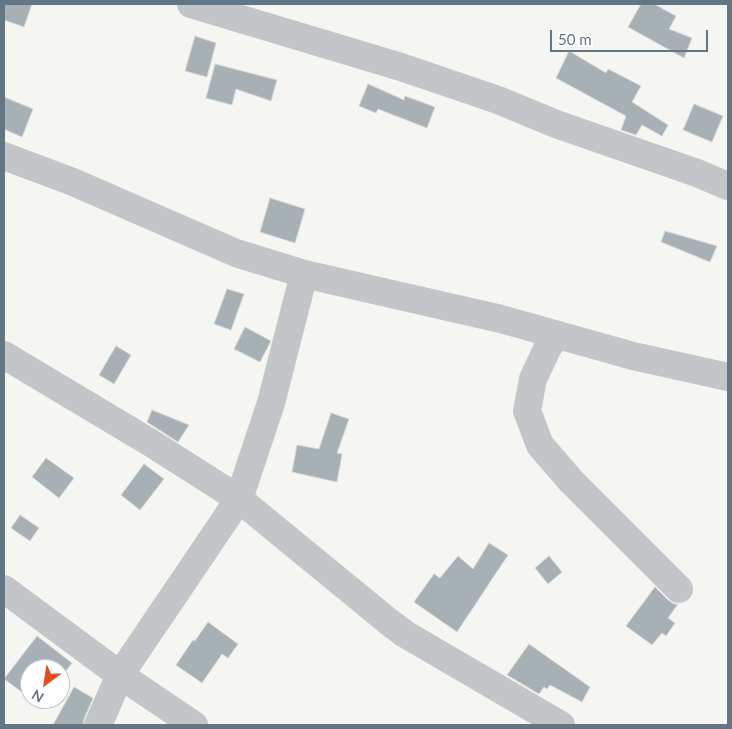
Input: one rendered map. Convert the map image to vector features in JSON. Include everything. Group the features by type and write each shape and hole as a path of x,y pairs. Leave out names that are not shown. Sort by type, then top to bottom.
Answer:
{"street":[{"path":"191,4 401,67 498,100 556,124 697,173 728,186"},
{"path":"4,156 73,182 236,253 304,274 501,319 634,356 728,377"},
{"path":"98,725 120,675 239,499 272,403 304,274"},
{"path":"556,335 533,379 527,411 540,445 571,481 679,589"},
{"path":"4,355 151,443 239,499 405,634 561,725"},
{"path":"4,589 120,675 194,725"}],"building":[{"path":"4,4 32,4 24,27 4,20"},
{"path":"641,4 654,4 676,16 669,29 692,38 684,58 628,27"},
{"path":"195,36 216,43 207,77 185,71"},
{"path":"569,51 606,73 608,69 641,86 632,102 668,125 662,136 642,125 636,135 621,130 626,116 556,78"},
{"path":"215,64 277,80 271,101 236,89 232,105 206,98"},
{"path":"368,84 404,100 405,96 435,107 427,128 378,109 376,113 359,106"},
{"path":"4,97 33,109 22,137 4,129"},
{"path":"694,104 723,116 712,142 683,130"},
{"path":"270,198 305,209 295,243 260,232"},
{"path":"665,231 717,246 710,262 661,242"},
{"path":"227,289 244,294 231,330 214,324"},
{"path":"245,327 271,341 260,362 234,349"},
{"path":"116,346 131,355 114,384 99,375"},
{"path":"152,410 189,425 178,442 147,422"},
{"path":"331,413 349,419 337,453 342,454 337,482 292,472 297,445 319,449"},
{"path":"46,458 74,478 59,498 32,477"},
{"path":"144,464 164,479 140,510 121,495"},
{"path":"20,515 39,528 30,541 11,528"},
{"path":"489,543 508,555 457,632 414,602 434,574 440,578 458,556 473,569"},
{"path":"549,556 562,572 548,584 535,568"},
{"path":"655,587 668,600 678,604 668,618 675,623 666,636 662,633 652,645 626,626"},
{"path":"208,622 238,644 228,658 222,654 202,683 176,665"},
{"path":"37,636 67,659 20,659 20,691 4,679"},
{"path":"529,644 590,687 582,702 550,685 547,689 544,687 539,694 507,675"},
{"path":"74,687 93,698 83,725 53,725 62,709 70,709 70,694"}]}
